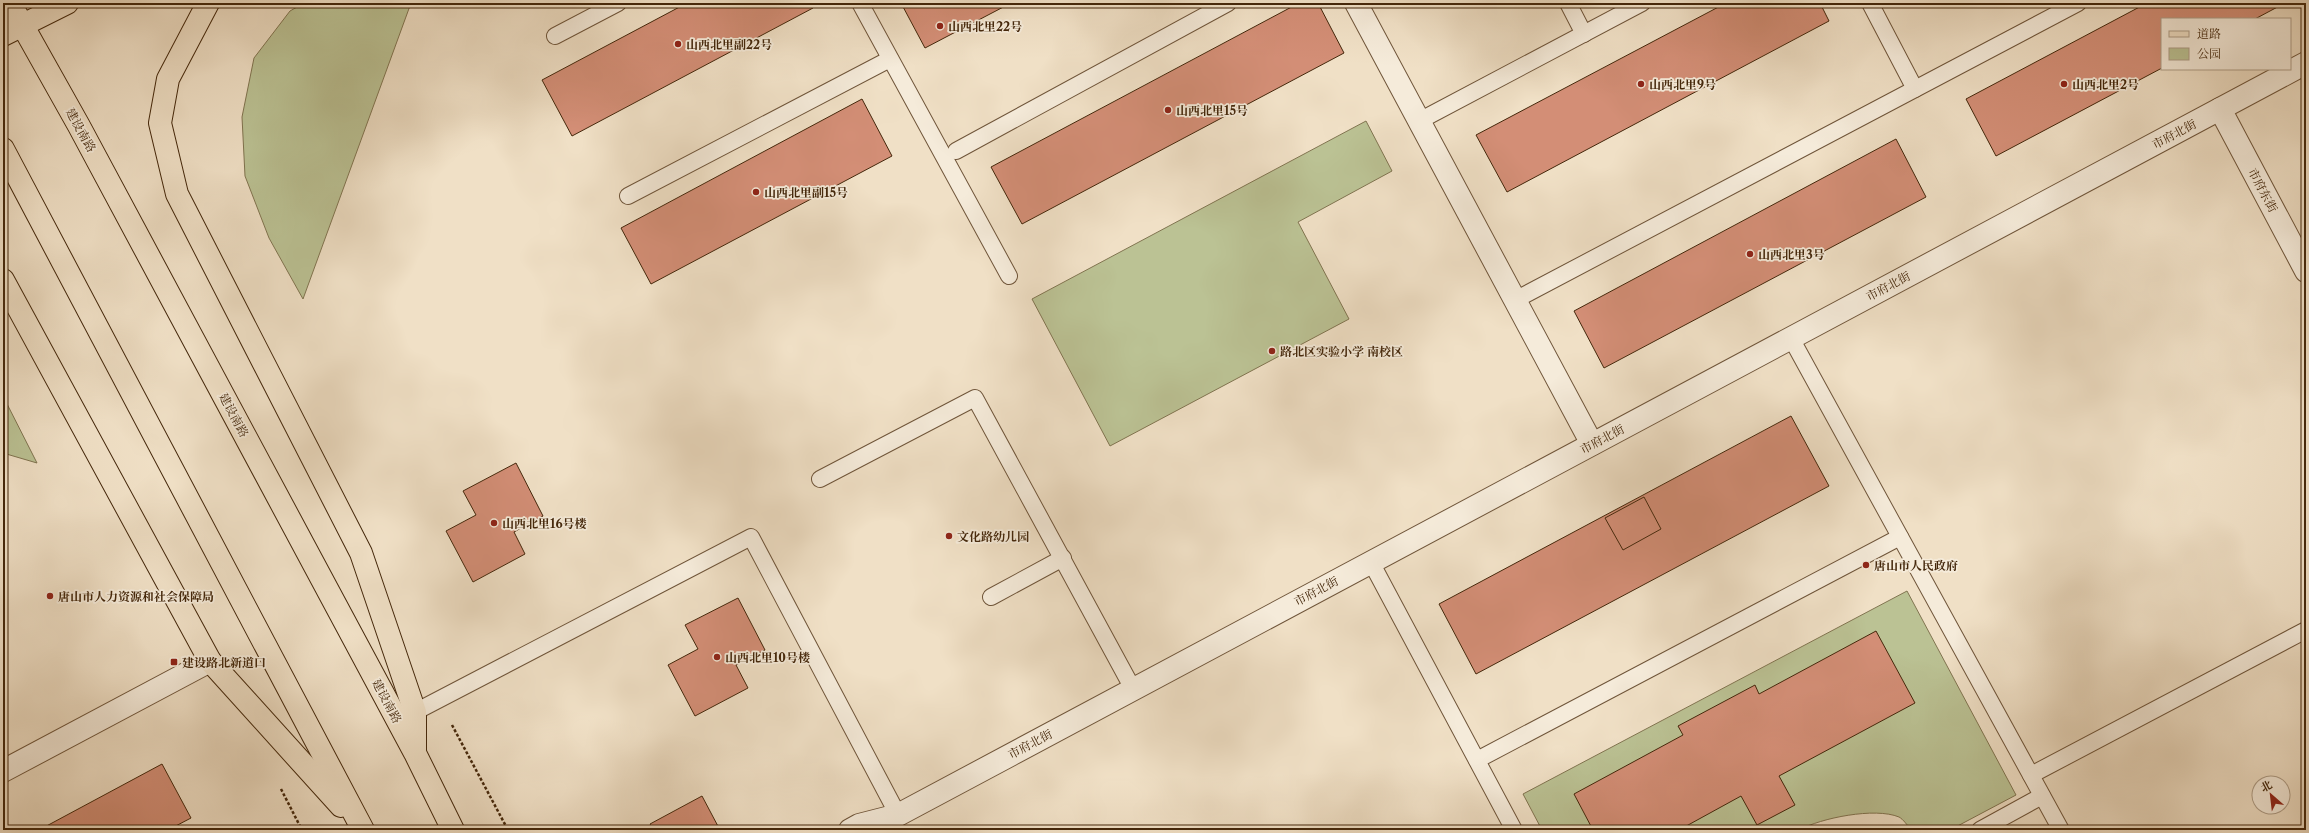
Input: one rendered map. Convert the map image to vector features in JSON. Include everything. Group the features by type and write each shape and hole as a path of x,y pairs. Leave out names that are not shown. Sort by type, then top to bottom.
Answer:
{"main road":[{"name":"建设南路","path":"10,3 12,30 83,133 415,753 453,830"},
{"path":"12,30 67,3"},
{"path":"208,3 168,79 160,123 177,194 361,553 415,712 415,753"},
{"path":"3,149 363,830"},
{"path":"3,280 210,661 363,830"}],"street":[{"path":"1356,3 1592,444"},
{"name":"市府北街","path":"850,830 859,825 896,825 1133,689 2306,63"},
{"name":"市府东街","path":"2220,109 2306,271"},
{"path":"3,771 210,661"}],"lane":[{"path":"555,36 618,3"},
{"path":"860,3 1009,276"},
{"path":"956,151 1228,3"},
{"path":"1568,3 1584,34"},
{"path":"1419,121 1642,3"},
{"path":"1870,3 1915,89"},
{"path":"1515,300 2078,3"},
{"path":"628,196 890,59"},
{"path":"1791,338 2060,830"},
{"path":"820,479 975,398 1064,558 1133,689"},
{"path":"1477,760 1900,536"},
{"path":"415,712 750,537 896,825"},
{"path":"991,597 1064,558"},
{"path":"1371,562 1514,830"},
{"path":"2031,775 2306,630"},
{"path":"1980,830 2042,796"}],"green space":[{"path":"304,3 411,3 303,299 269,238 245,176 242,117 254,58 290,11"},
{"path":"1366,121 1392,171 1298,222 1349,319 1110,446 1032,299"},
{"path":"3,396 37,463 3,453"},
{"path":"1907,591 2016,795 1950,830 1911,830 1899,817 1889,814 1876,813 1848,815 1834,818 1799,830 1542,830 1523,794"}],"building":[{"name":"山西北里副22号","path":"687,3 811,3 813,8 572,136 542,80"},
{"name":"山西北里22号","path":"901,3 1011,3 925,48"},
{"name":"山西北里15号","path":"1299,3 1318,3 1344,53 1022,224 991,167"},
{"name":"山西北里9号","path":"1726,3 1820,3 1829,21 1507,192 1476,135"},
{"name":"山西北里2号","path":"2147,3 2285,3 2257,18 2161,18 2161,69 1996,156 1966,99"},
{"name":"山西北里副15号","path":"862,99 892,156 651,284 621,228"},
{"name":"山西北里3号","path":"1896,139 1926,197 1604,368 1574,311"},
{"path":"1791,416 1829,486 1476,674 1439,604"},
{"name":"山西北里16号楼","path":"516,463 543,516 514,532 525,554 473,582 446,531 476,515 463,491"},
{"path":"1644,497 1661,529 1623,550 1605,518"},
{"name":"山西北里10号楼","path":"738,598 765,650 736,665 748,688 695,716 668,665 698,649 685,625"},
{"path":"1876,631 1915,703 1779,776 1795,805 1757,825 1741,796 1679,830 1593,830 1574,794 1683,735 1678,726 1755,685 1759,694"},
{"path":"162,764 191,818 168,830 39,830"},
{"path":"702,796 720,830 654,830 650,824"}],"place":[{"name":"山西北里22号","path":"940,26"},
{"name":"山西北里副22号","path":"678,44"},
{"name":"山西北里9号","path":"1641,84"},
{"name":"山西北里2号","path":"2064,84"},
{"name":"山西北里15号","path":"1168,110"},
{"name":"山西北里副15号","path":"756,192"},
{"name":"山西北里3号","path":"1750,254"},
{"name":"路北区实验小学 南校区","path":"1272,351"},
{"name":"山西北里16号楼","path":"494,523"},
{"name":"文化路幼儿园","path":"949,536"},
{"name":"唐山市人民政府","path":"1866,565"},
{"name":"唐山市人力资源和社会保障局","path":"50,596"},
{"name":"山西北里10号楼","path":"717,657"},
{"name":"建设路北新道口","path":"174,662"}]}
